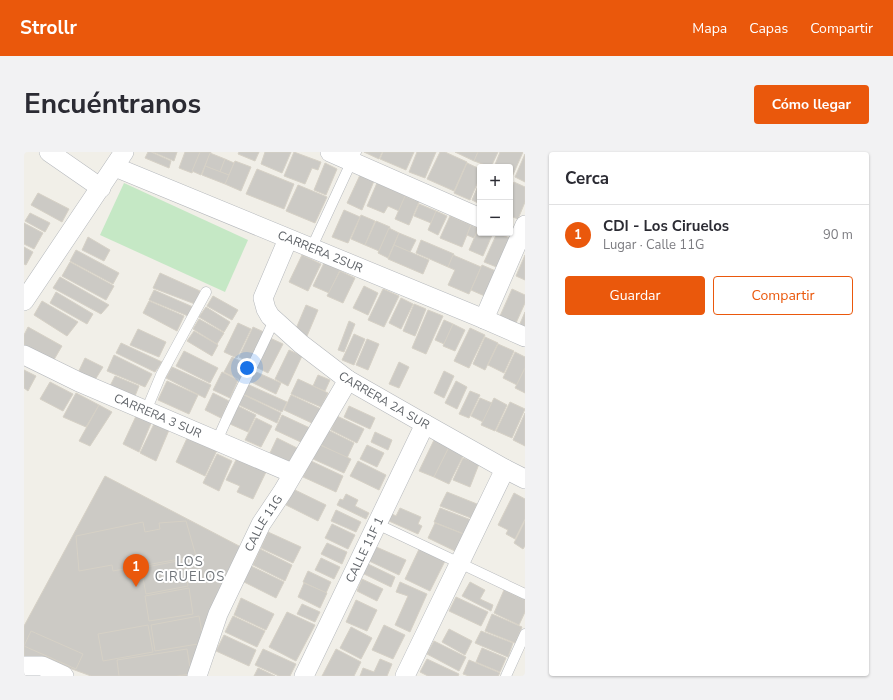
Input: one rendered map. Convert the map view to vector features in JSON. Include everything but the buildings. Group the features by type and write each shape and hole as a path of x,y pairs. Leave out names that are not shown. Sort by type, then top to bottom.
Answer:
{"street":[{"path":"49,152 101,188"},
{"path":"330,152 354,157 477,217"},
{"path":"24,301 120,160"},
{"name":"CARRERA 2SUR","path":"120,160 288,239 525,337"},
{"path":"484,319 520,232"},
{"name":"CARRERA 2A SUR","path":"288,239 263,298 266,309 274,320 301,344 348,380 506,469 525,478"},
{"name":"CARRERA 3 SUR","path":"24,355 80,382 292,473"},
{"name":"CALLE 11G","path":"197,676 218,614 261,524 283,491 292,473 348,380"},
{"name":"CALLE 11F 1","path":"304,676 425,424"},
{"path":"405,676 506,469"},
{"path":"24,666 42,666 64,676"}],"lane":[{"path":"311,249 354,157"},
{"path":"146,411 161,375 206,292"},
{"path":"217,441 274,320"},
{"path":"377,524 525,594"},
{"path":"506,676 525,634"}],"green space":[{"path":"124,183 248,240 225,292 100,235"}],"place":[{"name":"CDI - Los Ciruelos","path":"136,587"}],"district":[{"name":"LOS CIRUELOS","path":"190,570"}]}
